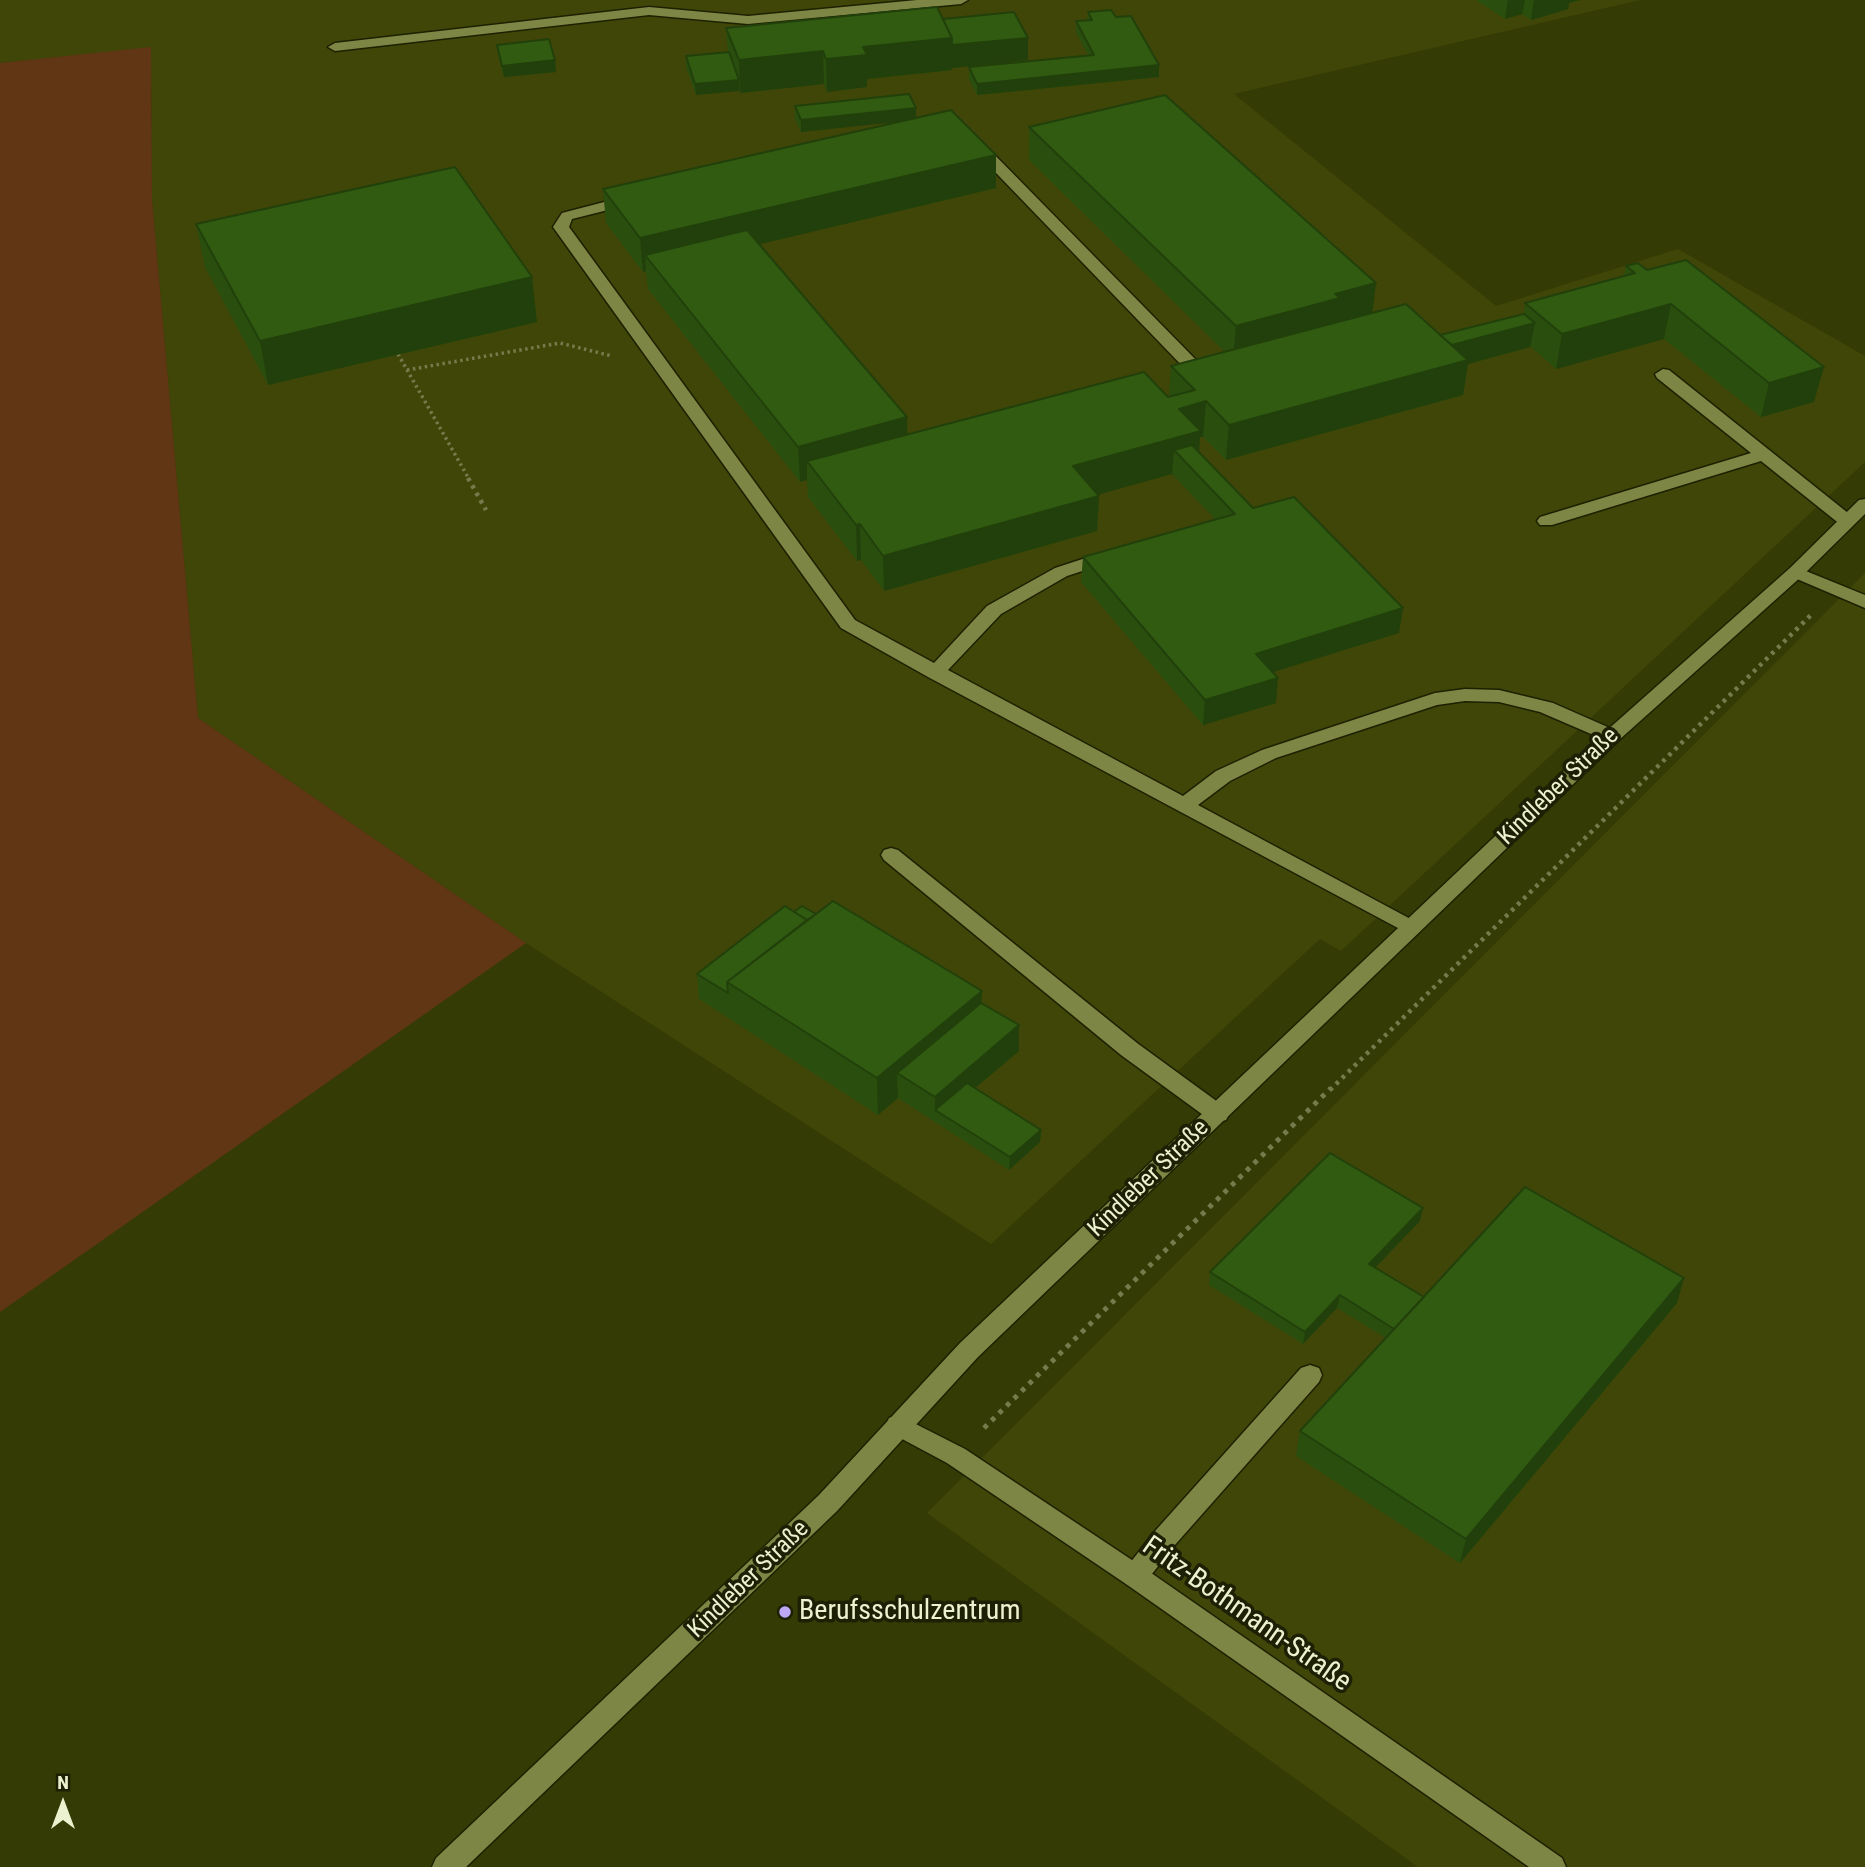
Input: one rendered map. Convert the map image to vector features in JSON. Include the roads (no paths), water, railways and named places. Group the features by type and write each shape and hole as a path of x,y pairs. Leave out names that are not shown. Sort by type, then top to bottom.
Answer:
{"main road":[{"path":"335,47 649,11 748,20 961,0"},
{"path":"962,133 973,140 1197,371"},
{"path":"653,195 567,216 561,227 848,624 1412,928"},
{"path":"1663,374 1847,522"},
{"path":"1546,521 1763,455"},
{"name":"Kindleber Straße","path":"446,1867 828,1503 969,1350 1612,736 1796,572 1865,504"},
{"path":"935,673 994,610 1061,572 1131,548"},
{"path":"1796,572 1865,602"},
{"path":"1186,804 1223,776 1269,754 1435,699 1465,695 1499,696 1546,707 1612,736"},
{"path":"891,855 1129,1049 1218,1114"},
{"path":"1135,1576 1165,1538 1310,1375"},
{"name":"Fritz-Bothmann-Straße","path":"898,1425 956,1456 1135,1576 1552,1867"}],"place":[{"name":"Berufsschulzentrum","path":"785,1612"}]}
